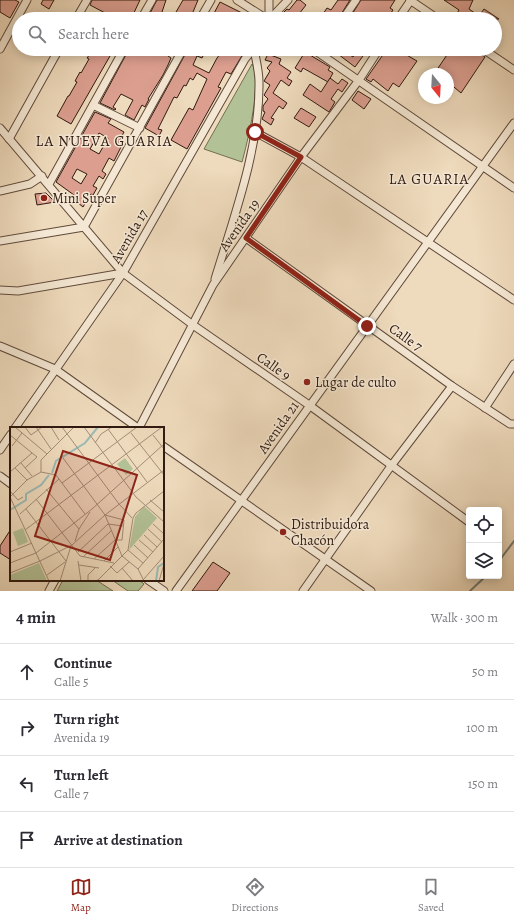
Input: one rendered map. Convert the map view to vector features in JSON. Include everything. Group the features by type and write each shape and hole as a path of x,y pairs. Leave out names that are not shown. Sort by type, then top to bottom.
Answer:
{"street":[{"path":"20,12 27,0"},
{"path":"80,12 87,0"},
{"path":"145,12 152,0"},
{"path":"204,12 211,0"},
{"path":"237,0 257,12"},
{"path":"269,0 269,12"},
{"path":"276,12 288,0"},
{"path":"348,12 356,0"},
{"path":"403,12 411,0 428,12"},
{"path":"0,49 12,27"},
{"path":"5,136 55,56"},
{"path":"49,184 120,56"},
{"path":"0,241 84,227 180,56"},
{"name":"Avenida 17","path":"16,427 123,273 247,56"},
{"path":"213,285 238,200 255,132 259,82 254,56"},
{"path":"323,56 514,188"},
{"name":"Avenida 19","path":"139,427 213,285 301,157 359,80 374,56"},
{"path":"493,56 514,70"},
{"path":"93,105 140,128"},
{"name":"Avenida 21","path":"176,591 514,123"},
{"name":"Calle 9","path":"0,128 5,136 49,184 123,273 309,405 466,520"},
{"path":"255,132 301,157 514,300"},
{"path":"0,191 30,184 42,176"},
{"name":"Calle 7","path":"246,238 452,386 510,424 514,424"},
{"path":"0,290 18,291 123,273"},
{"path":"0,346 55,369 137,427"},
{"path":"484,408 514,364"},
{"path":"303,591 391,466 452,386"},
{"path":"0,450 10,435"},
{"path":"164,447 371,591"},
{"path":"0,476 10,483"},
{"path":"49,591 54,581"},
{"path":"149,581 164,591"}],"green space":[{"path":"252,64 255,72 256,83 255,97 242,162 204,149"},
{"path":"62,581 98,581 113,591 57,591"},
{"path":"113,581 140,581 144,584 138,591 128,591"}],"building":[{"path":"0,0 15,0 19,2 10,18 0,12"},
{"path":"43,0 54,0 49,9 41,4"},
{"path":"92,0 140,0 134,12 103,12 90,5"},
{"path":"157,0 166,0 162,12 151,12"},
{"path":"183,0 198,0 193,12 176,12"},
{"path":"297,0 300,0 306,5 301,12 284,12 287,9 289,10"},
{"path":"338,0 350,0 342,12 324,12 327,8 331,10"},
{"path":"361,0 395,0 390,8 393,10 392,12 353,12"},
{"path":"444,0 473,0 469,9 473,12 458,12 459,10"},
{"path":"220,2 240,12 215,12"},
{"path":"88,56 110,56 71,124 57,116 77,82 75,81 80,72 81,73 89,59 87,58"},
{"path":"125,56 168,56 171,58 145,107 142,105 134,120 125,115 133,100 121,94 113,107 116,109 115,110 100,103"},
{"path":"184,56 197,56 193,65 209,73 219,56 242,56 231,74 226,72 218,87 221,88 187,149 171,140 189,108 193,110 207,79 197,73 193,80 190,78 186,86 184,85 177,98 174,97 158,129 162,130 159,136 145,128"},
{"path":"267,56 273,56 281,59 279,64 291,72 287,78 292,81 289,86 281,80 273,93 287,103 283,109 279,106 271,118 274,119 271,125 262,119 265,112 263,111 263,106 268,99 264,95 270,85 264,81 270,71 267,68 272,62 265,60"},
{"path":"302,56 312,56 330,67 328,70 333,73 328,82 303,68 301,72 295,68"},
{"path":"341,56 363,56 355,67"},
{"path":"382,56 408,56 417,61 399,87 393,83 388,91 373,79 371,82 366,79"},
{"path":"446,56 484,56 485,57 461,93 454,87 454,68 438,68"},
{"path":"330,78 338,84 342,79 348,83 342,92 338,89 331,99 335,102 329,112 303,95 310,84 321,92"},
{"path":"358,91 371,99 364,109 352,100"},
{"path":"301,108 316,117 309,127 294,118"},
{"path":"95,112 111,119 108,123 124,132 117,145 121,147 114,161 109,158 102,171 106,174 103,179 99,176 93,186 97,188 93,195 91,194 83,207 72,198 74,195 56,182","holes":["99,133 108,138 99,154 90,149","77,169 87,174 81,184 72,178"]},
{"name":"Mini Super","path":"46,193 55,202 37,205 35,194"},
{"path":"10,531 10,559 0,553 0,546"},
{"path":"213,562 230,573 217,591 192,591"}],"waterway":[{"path":"502,557 514,541"},
{"path":"470,591 483,579"}],"place":[{"name":"Mini Super","path":"44,198"},
{"name":"Lugar de culto","path":"307,382"},
{"name":"Distribuidora Chacón","path":"283,532"}],"district":[{"name":"LA NUEVA GUARIA","path":"104,141"},
{"name":"LA GUARIA","path":"429,179"}],"route":[{"path":"255,132 301,157 246,238 367,326"}]}
